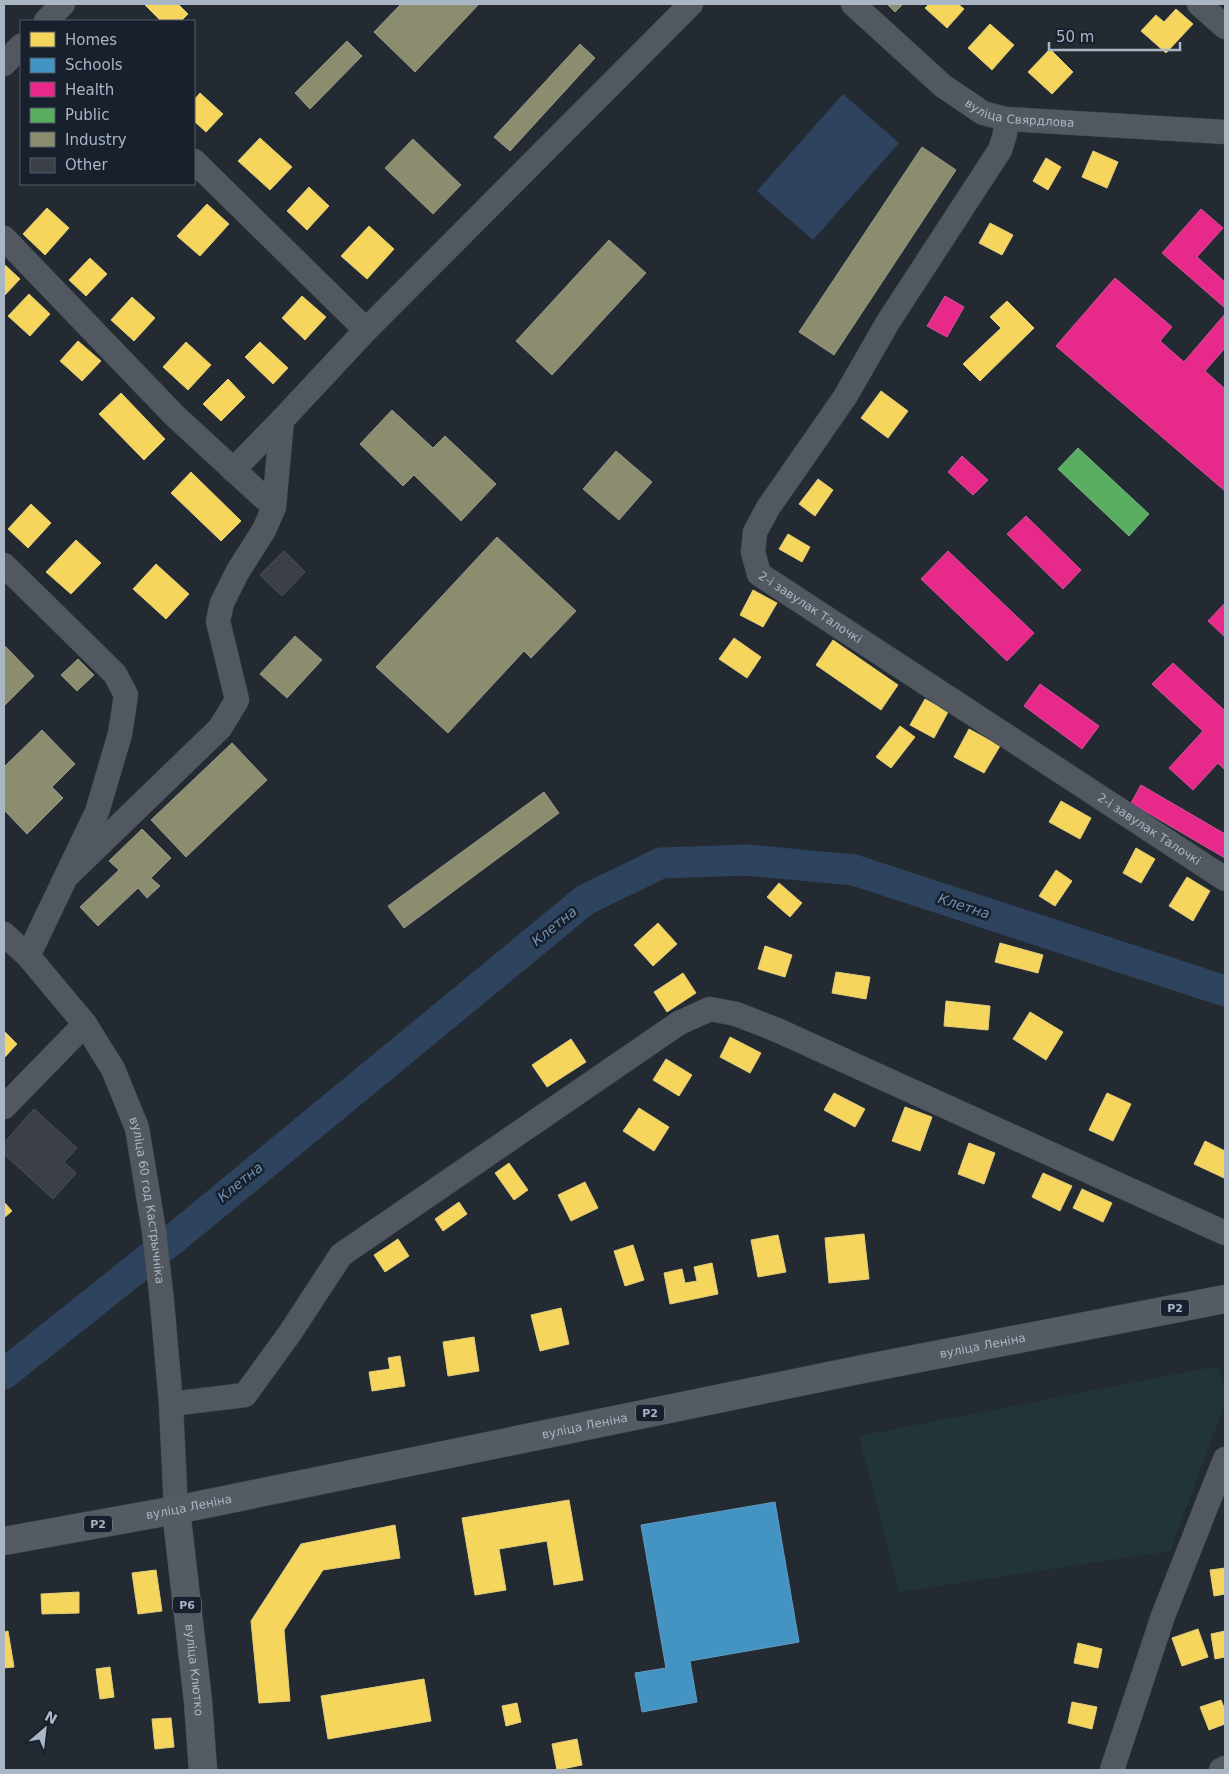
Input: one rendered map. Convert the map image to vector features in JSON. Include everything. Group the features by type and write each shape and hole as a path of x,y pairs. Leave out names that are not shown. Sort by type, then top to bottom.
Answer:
{"main road":[{"name":"вуліца Леніна","path":"4,1541 176,1510 868,1368 1225,1298"},
{"name":"вуліца Клютко","path":"176,1510 198,1701 203,1770"}],"street":[{"path":"47,20 63,4"},
{"path":"233,470 366,330 692,4"},
{"name":"вуліца Свярдлова","path":"853,4 943,86 983,113 1006,119 1225,132"},
{"path":"1199,4 1225,26"},
{"path":"4,64 20,47"},
{"name":"2-і завулак Талочкі","path":"1006,119 1005,134 1000,150 888,322 845,397 768,508 755,532 753,552 759,574 1225,879"},
{"path":"195,162 366,330"},
{"path":"4,238 174,415 274,507"},
{"path":"66,877 220,728 236,700 218,621 222,603 238,571 264,530 274,507 282,420"},
{"path":"4,565 115,674 126,695 120,734 97,812 28,956"},
{"name":"вуліца 60 год Кастрычніка","path":"4,934 28,956 85,1024 113,1069 136,1128 154,1231 162,1302 171,1404 176,1510"},
{"path":"171,1404 245,1394 290,1333 341,1255 680,1023 710,1009 736,1014 777,1030 1225,1233"},
{"path":"4,1106 85,1024"},
{"path":"1112,1770 1163,1616 1225,1459"},
{"path":"1221,1770 1225,1768"}],"green space":[{"path":"1218,1366 1225,1393 1225,1404 1170,1551 899,1592 859,1436"}],"water":[{"path":"843,94 899,143 813,240 757,191"}],"building: Homes":[{"path":"144,4 178,4 188,14 182,20 160,20"},
{"path":"929,4 958,4 964,9 947,28 925,8"},
{"path":"1176,9 1193,24 1166,53 1141,31 1156,15 1164,22"},
{"path":"990,24 1014,45 992,70 968,48"},
{"path":"1050,49 1073,72 1052,94 1028,72"},
{"path":"200,93 223,114 206,132 195,122 195,99"},
{"path":"260,138 292,167 270,190 238,161"},
{"path":"1093,151 1118,162 1107,188 1082,177"},
{"path":"1046,158 1061,167 1048,190 1033,181"},
{"path":"309,187 329,206 307,230 287,211"},
{"path":"207,204 229,224 200,256 177,236"},
{"path":"47,208 69,228 45,255 23,234"},
{"path":"990,223 1013,235 1002,255 979,243"},
{"path":"369,226 394,249 367,279 341,256"},
{"path":"90,258 107,274 86,296 69,280"},
{"path":"4,264 20,279 4,296"},
{"path":"29,294 50,314 30,336 8,316"},
{"path":"302,296 326,317 305,340 282,318"},
{"path":"132,297 155,318 134,341 111,320"},
{"path":"1007,301 1034,328 980,381 963,364 1001,328 990,317"},
{"path":"78,341 101,361 82,381 60,361"},
{"path":"186,342 211,365 188,390 163,367"},
{"path":"260,342 288,368 273,384 245,357"},
{"path":"228,379 245,397 221,421 203,404"},
{"path":"881,391 908,411 888,438 861,418"},
{"path":"121,393 165,439 144,460 99,414"},
{"path":"191,472 241,521 221,541 171,493"},
{"path":"818,479 833,490 815,516 799,504"},
{"path":"31,504 51,523 28,548 8,529"},
{"path":"788,534 810,547 802,562 779,549"},
{"path":"76,540 101,563 71,594 46,572"},
{"path":"156,564 189,594 166,619 133,589"},
{"path":"753,590 777,603 763,627 740,615"},
{"path":"734,638 761,657 747,678 719,659"},
{"path":"833,640 898,685 881,710 816,665"},
{"path":"925,699 948,712 934,738 910,725"},
{"path":"900,726 915,737 891,768 876,757"},
{"path":"969,729 1000,746 984,773 954,757"},
{"path":"1061,801 1091,818 1080,839 1049,822"},
{"path":"1136,848 1155,859 1141,883 1123,873"},
{"path":"1056,870 1072,881 1055,906 1039,896"},
{"path":"1187,877 1210,891 1193,921 1169,906"},
{"path":"779,883 802,903 790,917 767,897"},
{"path":"658,923 677,944 653,966 634,945"},
{"path":"1000,943 1043,955 1038,973 995,962"},
{"path":"765,946 792,955 785,977 758,969"},
{"path":"836,972 870,977 866,999 832,993"},
{"path":"683,973 696,993 667,1012 654,992"},
{"path":"946,1001 990,1006 988,1030 944,1026"},
{"path":"1030,1012 1063,1032 1046,1060 1013,1039"},
{"path":"4,1031 17,1044 4,1058"},
{"path":"730,1037 761,1053 750,1073 720,1057"},
{"path":"571,1039 586,1062 547,1087 532,1065"},
{"path":"666,1059 692,1075 679,1096 653,1080"},
{"path":"834,1093 865,1109 855,1127 824,1110"},
{"path":"1107,1093 1131,1104 1113,1141 1089,1130"},
{"path":"905,1107 932,1117 920,1151 892,1141"},
{"path":"639,1108 669,1127 654,1151 623,1131"},
{"path":"1205,1141 1225,1151 1224,1178 1194,1164"},
{"path":"969,1143 995,1153 984,1184 958,1174"},
{"path":"509,1163 528,1190 514,1200 495,1173"},
{"path":"1043,1173 1072,1186 1060,1211 1032,1197"},
{"path":"585,1182 598,1208 571,1221 558,1195"},
{"path":"1082,1189 1112,1203 1103,1222 1073,1208"},
{"path":"4,1202 12,1211 4,1218"},
{"path":"459,1202 467,1214 443,1231 435,1219"},
{"path":"864,1234 869,1279 829,1283 825,1238"},
{"path":"778,1235 786,1272 758,1277 751,1240"},
{"path":"398,1239 409,1256 385,1272 374,1255"},
{"path":"633,1245 644,1280 625,1286 614,1251"},
{"path":"712,1263 718,1294 670,1304 664,1273 682,1269 685,1283 697,1281 694,1267"},
{"path":"561,1308 569,1344 540,1351 531,1315"},
{"path":"474,1337 479,1371 448,1376 443,1342"},
{"path":"400,1356 405,1386 372,1391 369,1372 390,1369 388,1358"},
{"path":"569,1500 583,1580 554,1585 547,1541 499,1549 506,1590 475,1595 462,1518"},
{"path":"395,1525 400,1558 323,1570 284,1630 290,1701 259,1703 251,1621 301,1544"},
{"path":"1225,1568 1225,1594 1214,1596 1210,1570"},
{"path":"156,1570 162,1611 138,1614 132,1573"},
{"path":"79,1592 79,1613 42,1614 41,1594"},
{"path":"1198,1629 1208,1657 1182,1666 1172,1638"},
{"path":"8,1631 14,1667 4,1668 4,1632"},
{"path":"1225,1631 1225,1657 1215,1659 1211,1634"},
{"path":"1078,1643 1102,1649 1098,1668 1074,1663"},
{"path":"110,1667 114,1697 100,1699 96,1669"},
{"path":"424,1679 431,1721 328,1739 321,1696"},
{"path":"1221,1700 1225,1710 1225,1724 1209,1730 1200,1707"},
{"path":"1072,1702 1097,1707 1092,1729 1068,1723"},
{"path":"517,1703 521,1722 506,1726 502,1706"},
{"path":"171,1718 174,1747 155,1749 152,1719"},
{"path":"577,1739 582,1765 557,1770 552,1744"}],"building: Schools":[{"path":"775,1502 799,1642 690,1661 697,1702 642,1712 635,1673 666,1668 641,1525"}],"building: Health":[{"path":"1201,209 1223,228 1197,257 1225,282 1225,308 1162,253"},
{"path":"1115,278 1172,327 1160,341 1184,362 1225,314 1225,348 1205,371 1225,389 1225,491 1056,346"},
{"path":"945,296 964,307 947,337 927,326"},
{"path":"962,456 988,480 973,495 948,472"},
{"path":"1026,516 1081,570 1063,589 1007,534"},
{"path":"948,551 1034,633 1007,661 921,579"},
{"path":"1225,603 1225,637 1208,621"},
{"path":"1173,663 1225,711 1225,770 1218,763 1193,790 1169,768 1203,731 1152,684"},
{"path":"1040,684 1099,726 1082,749 1024,706"},
{"path":"1141,785 1225,834 1225,858 1131,803"}],"building: Public":[{"path":"1078,448 1149,514 1129,536 1058,469"}],"building: Industry":[{"path":"401,4 479,4 415,72 374,32"},
{"path":"887,4 903,4 895,12"},
{"path":"347,41 362,56 310,109 295,93"},
{"path":"580,44 595,58 510,151 494,137"},
{"path":"413,139 461,185 433,214 385,168"},
{"path":"922,147 956,170 834,355 799,332"},
{"path":"609,240 646,273 552,375 516,341"},
{"path":"392,410 433,448 445,436 496,484 461,521 414,475 403,486 360,444"},
{"path":"616,451 652,482 619,520 583,489"},
{"path":"497,537 576,611 531,658 524,651 448,733 376,667"},
{"path":"295,636 322,660 287,698 260,674"},
{"path":"4,645 34,676 4,706"},
{"path":"78,659 94,675 77,691 61,675"},
{"path":"42,730 75,764 52,787 63,798 27,834 4,810 4,767"},
{"path":"232,743 267,780 186,857 151,820"},
{"path":"544,792 559,813 404,928 388,906"},
{"path":"142,829 171,858 151,878 160,886 147,898 138,888 98,926 80,907 119,870 109,861"}],"building: Other":[{"path":"284,551 305,572 282,596 260,575"},
{"path":"34,1109 77,1148 64,1162 76,1173 53,1199 4,1154 4,1143"}],"waterway":[{"name":"Клетна","path":"4,1374 177,1236 585,900 661,863 747,860 854,870 1225,991"}]}
